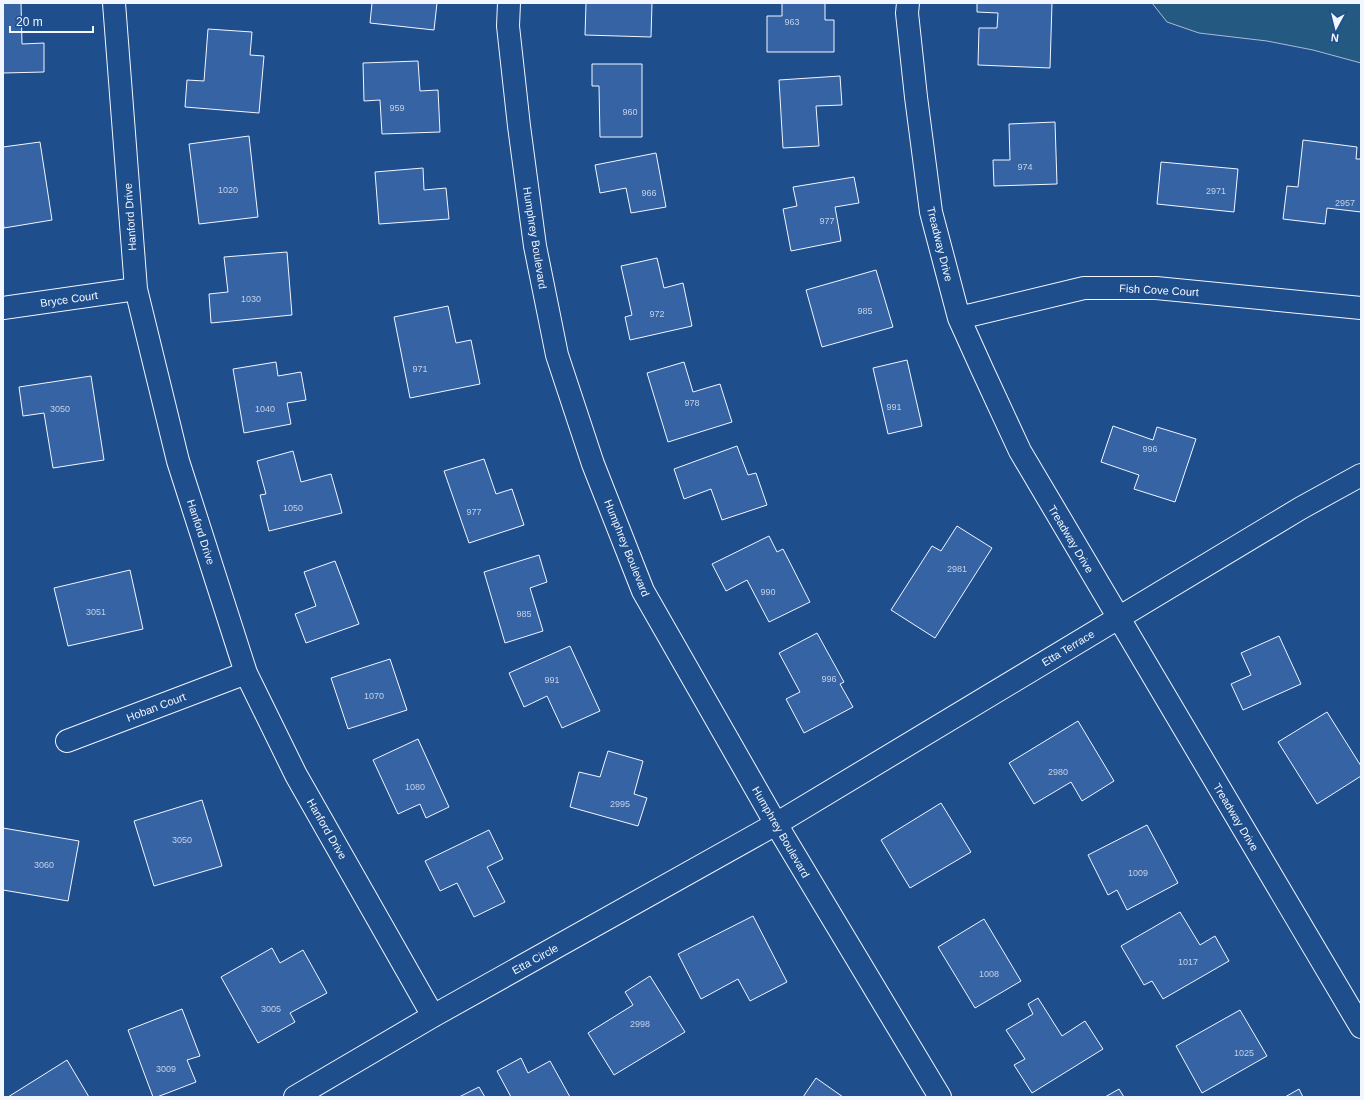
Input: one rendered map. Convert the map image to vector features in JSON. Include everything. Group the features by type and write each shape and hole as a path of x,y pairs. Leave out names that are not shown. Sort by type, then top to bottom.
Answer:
{"street":[{"name":"Hanford Drive","path":"114,3 136,289 178,461 246,673 296,775 433,1016"},
{"name":"Humphrey Boulevard","path":"509,3 508,26 518,126 535,246 557,355 593,464 643,591 776,824 940,1097"},
{"name":"Treadway Drive","path":"908,3 907,13 916,97 931,212 959,318 1020,450 1361,1027"},
{"name":"Fish Cove Court","path":"959,318 1084,288 1156,288 1361,308"},
{"name":"Bryce Court","path":"3,308 136,289"},
{"name":"Etta Terrace","path":"776,824 1301,508 1361,475"},
{"name":"Hoban Court","path":"67,741 246,673"},
{"name":"Etta Circle","path":"295,1097 433,1016 776,824"}],"shaded area":[{"path":"1152,3 1361,3 1361,63 1313,50 1267,41 1199,33 1167,22"}],"building":[{"path":"3,3 21,3 22,44 44,43 44,72 3,73"},
{"path":"372,3 437,3 434,30 370,23"},
{"path":"586,3 652,3 651,37 585,35"},
{"path":"782,3 825,3 825,20 834,20 834,52 767,52 767,16 782,16"},
{"path":"977,3 1052,3 1050,68 978,65 979,28 997,28 998,13 977,12"},
{"path":"208,29 252,32 250,55 264,56 259,113 185,107 187,80 204,81"},
{"path":"418,61 420,91 438,90 440,132 382,134 380,100 364,101 363,63"},
{"path":"592,64 642,64 642,137 600,137 599,86 592,86"},
{"path":"840,76 842,105 816,106 819,146 783,148 779,80"},
{"path":"1055,122 1057,184 994,186 993,160 1010,160 1009,124"},
{"path":"249,136 258,217 199,224 189,144"},
{"path":"1303,140 1357,147 1356,159 1361,159 1361,212 1327,208 1325,224 1283,219 1287,186 1298,187"},
{"path":"40,142 52,220 4,228 3,147"},
{"path":"656,153 666,207 631,213 626,188 600,193 595,165"},
{"path":"1161,162 1238,169 1234,212 1157,204"},
{"path":"423,168 424,190 446,188 449,219 379,224 375,172"},
{"path":"854,177 859,203 835,207 841,241 791,251 783,209 797,206 793,187"},
{"path":"287,252 292,315 211,323 209,294 228,292 224,257"},
{"path":"657,258 664,288 683,283 692,326 630,340 625,317 632,315 621,266"},
{"path":"876,270 893,327 822,347 806,290"},
{"path":"448,306 456,343 471,340 480,384 410,398 394,317"},
{"path":"907,360 922,426 888,434 873,368"},
{"path":"276,362 278,376 301,372 306,400 287,403 291,424 244,433 233,369"},
{"path":"684,362 693,392 720,384 732,422 668,442 647,373"},
{"path":"91,376 104,460 53,468 44,413 23,416 19,387"},
{"path":"1113,426 1153,440 1157,427 1196,439 1175,502 1134,489 1139,475 1101,462"},
{"path":"737,446 748,475 756,473 767,505 722,520 711,489 684,499 674,469"},
{"path":"293,451 301,482 331,474 342,513 269,531 260,495 266,494 257,461"},
{"path":"484,459 496,494 512,489 524,525 469,543 444,471"},
{"path":"957,526 992,548 935,638 891,610 932,546 941,551"},
{"path":"769,536 777,552 783,549 810,602 769,622 747,580 726,591 712,564"},
{"path":"539,555 547,582 530,588 543,631 505,643 484,572"},
{"path":"335,561 359,624 306,643 295,614 316,606 304,572"},
{"path":"130,570 143,629 68,646 54,588"},
{"path":"817,633 844,682 840,684 853,707 804,733 786,699 800,692 779,653"},
{"path":"1279,636 1301,684 1243,710 1231,684 1251,675 1241,653"},
{"path":"570,646 600,711 562,728 547,696 524,707 509,673"},
{"path":"390,659 407,710 348,729 331,678"},
{"path":"1327,712 1361,766 1361,776 1317,804 1278,742"},
{"path":"1078,721 1114,781 1082,801 1071,782 1034,804 1009,763"},
{"path":"418,739 449,807 426,818 420,804 398,814 373,760"},
{"path":"608,751 643,761 634,794 647,798 638,826 570,807 579,772 600,777"},
{"path":"202,800 222,866 154,886 134,821"},
{"path":"941,803 971,852 910,888 881,840"},
{"path":"1147,825 1178,883 1127,910 1117,890 1108,895 1088,855"},
{"path":"3,828 79,841 68,901 3,890"},
{"path":"489,830 503,859 487,867 505,902 474,917 457,883 440,891 425,861"},
{"path":"1180,912 1200,945 1215,936 1229,961 1163,999 1152,981 1144,985 1121,946"},
{"path":"753,916 787,982 750,1001 738,979 701,999 678,954"},
{"path":"984,919 1021,981 975,1008 938,947"},
{"path":"272,948 280,963 303,950 327,993 290,1013 295,1022 258,1043 221,977"},
{"path":"650,976 685,1032 614,1075 588,1033 633,1005 625,992"},
{"path":"1038,998 1062,1036 1085,1021 1103,1049 1032,1093 1014,1065 1025,1059 1006,1030 1033,1014 1028,1004"},
{"path":"182,1009 200,1056 187,1060 196,1082 157,1097 153,1097 128,1030"},
{"path":"1240,1010 1267,1056 1202,1093 1176,1046"},
{"path":"521,1058 528,1073 550,1061 570,1097 511,1097 497,1071"},
{"path":"67,1060 89,1097 8,1097"},
{"path":"816,1078 843,1097 803,1097"},
{"path":"479,1087 485,1097 459,1097"},
{"path":"1119,1089 1124,1097 1105,1097"},
{"path":"1299,1089 1303,1097 1285,1097"}]}
